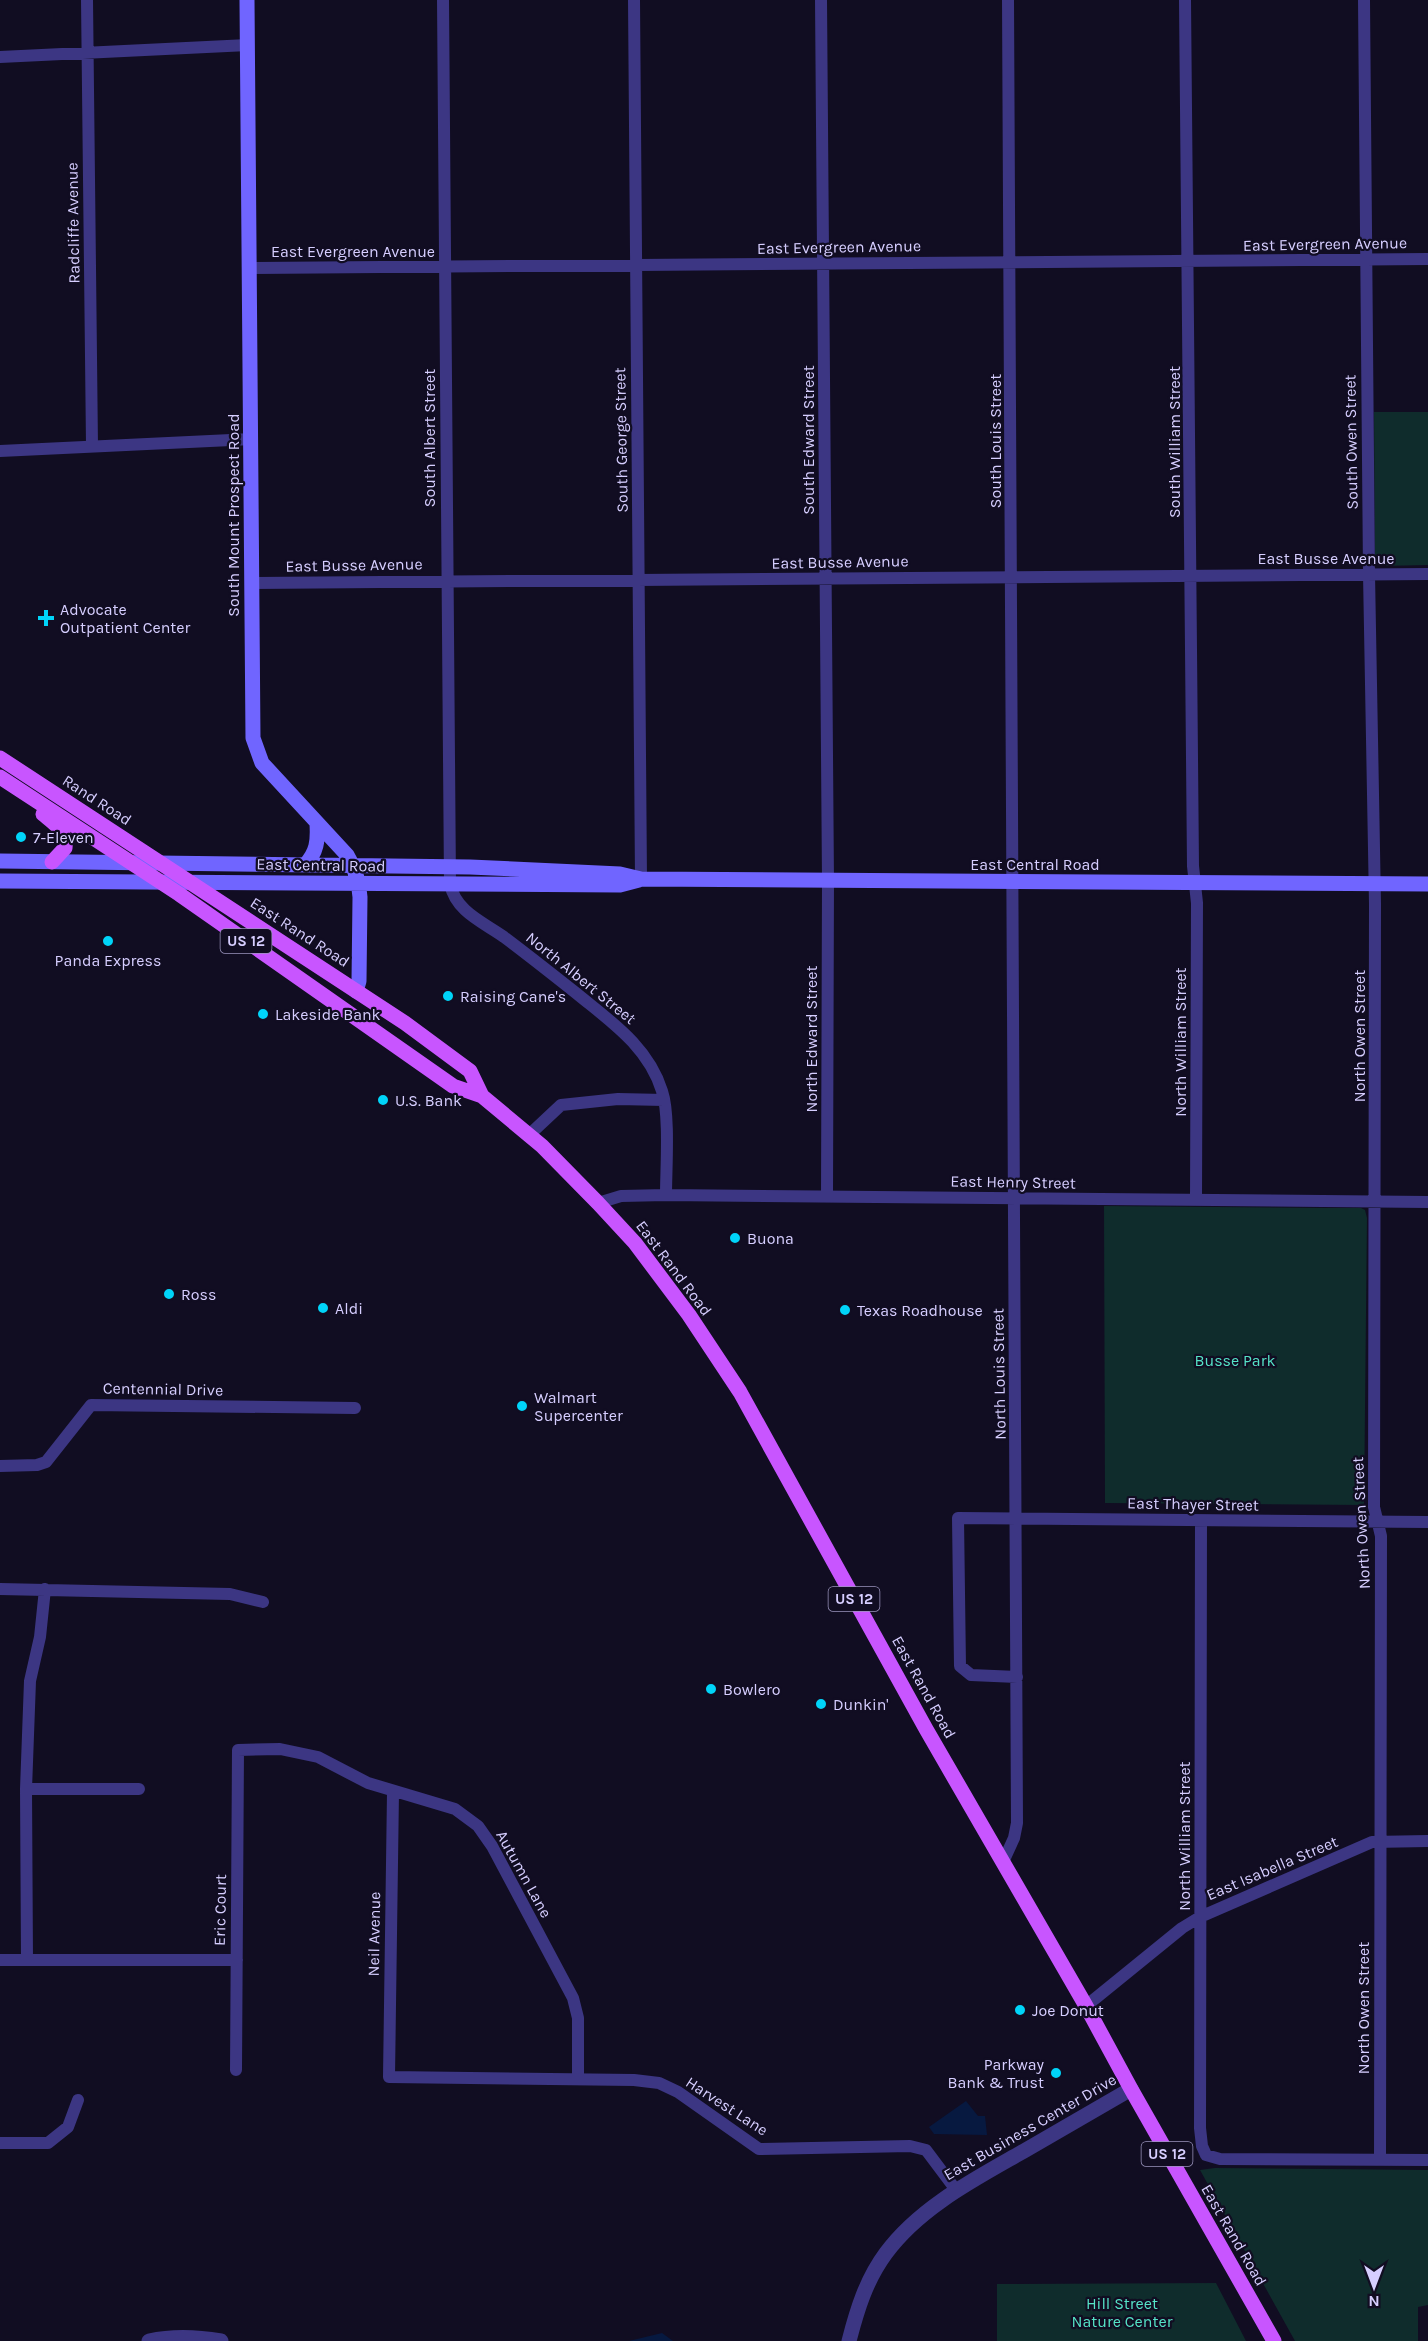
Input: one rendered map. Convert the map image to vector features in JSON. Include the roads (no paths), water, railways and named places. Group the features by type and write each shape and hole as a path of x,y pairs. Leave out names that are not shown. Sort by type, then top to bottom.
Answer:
{"main road":[{"name":"South Mount Prospect Road","path":"247,0 253,738 257,753 277,781 347,855 353,866 359,884 360,981 356,991"},
{"name":"Rand Road","path":"0,758 174,872"},
{"path":"0,777 63,833 65,848 51,861"},
{"name":"Rand Road","path":"0,777 145,871"},
{"path":"305,865 315,853 318,841 317,824"},
{"name":"East Central Road","path":"0,861 353,866 450,876"},
{"name":"East Rand Road","path":"145,871 453,1086 482,1096 529,1135 635,1243 689,1315 740,1392 920,1719 1086,2006 1274,2341"},
{"name":"East Rand Road","path":"174,872 405,1023 470,1071 482,1096"},
{"name":"East Central Road","path":"0,881 359,884 450,876 620,874 641,879 1428,884"}],"street":[{"name":"Radcliffe Avenue","path":"87,0 92,446"},
{"name":"South Albert Street","path":"443,0 450,876"},
{"name":"South George Street","path":"634,0 641,879"},
{"name":"South Edward Street","path":"821,0 828,880"},
{"name":"South Louis Street","path":"1008,0 1014,882"},
{"name":"South William Street","path":"1185,0 1195,884"},
{"name":"South Owen Street","path":"1364,0 1374,884"},
{"path":"0,57 248,45"},
{"name":"East Evergreen Avenue","path":"249,268 1428,259"},
{"path":"0,451 252,439"},
{"name":"East Busse Avenue","path":"252,583 1428,574"},
{"name":"North Albert Street","path":"450,876 456,901 464,910 532,958 623,1031 651,1064 664,1100 666,1196"},
{"name":"North Edward Street","path":"827,1197 828,880"},
{"name":"North Louis Street","path":"1002,1862 1014,1838 1017,1823 1017,1518 1013,1199 1014,882"},
{"name":"North William Street","path":"1195,884 1197,903 1196,1200"},
{"name":"North Owen Street","path":"1374,884 1374,1507 1381,1536 1380,2160"},
{"path":"529,1135 561,1105 618,1099 664,1100"},
{"name":"East Henry Street","path":"598,1203 621,1196 1428,1202"},
{"name":"Centennial Drive","path":"0,1466 37,1465 46,1462 91,1405 355,1408"},
{"name":"East Thayer Street","path":"1017,1677 971,1675 960,1666 958,1518 1428,1522"},
{"name":"North William Street","path":"1201,1521 1200,2128 1204,2151 1211,2157 1220,2159 1380,2160"},
{"path":"0,1589 230,1594 263,1602"},
{"path":"27,1960 26,1789 30,1681 40,1637 45,1589"},
{"name":"Autumn Lane","path":"238,1750 280,1749 318,1756 368,1783 455,1809 478,1826 492,1846 573,1998 578,2018 578,2078"},
{"name":"Eric Court","path":"236,2070 238,1750"},
{"path":"26,1789 139,1789"},
{"name":"Neil Avenue","path":"388,2077 393,1792"},
{"name":"East Isabella Street","path":"1086,2006 1182,1928 1200,1917 1372,1842 1428,1841"},
{"path":"0,1960 237,1960"},
{"name":"Harvest Lane","path":"388,2077 578,2078 659,2083 678,2092 759,2149 910,2146 926,2150 956,2190"},
{"name":"East Business Center Drive","path":"849,2341 858,2307 872,2275 886,2253 908,2229 956,2190 1131,2089"},
{"path":"0,2143 48,2143 68,2127 78,2100"},
{"path":"1380,2160 1428,2160"},
{"path":"149,2341 164,2338 208,2338 221,2341"}],"water":[{"path":"966,2101 978,2116 985,2116 987,2135 934,2134 929,2127"},
{"path":"662,2333 673,2341 629,2341"}],"place":[{"name":"Advocate Outpatient Center","path":"46,618"},
{"name":"7-Eleven","path":"21,837"},
{"name":"Panda Express","path":"108,941"},
{"name":"Raising Cane's","path":"448,996"},
{"name":"Lakeside Bank","path":"263,1014"},
{"name":"U.S. Bank","path":"383,1100"},
{"name":"Buona","path":"735,1238"},
{"name":"Ross","path":"169,1294"},
{"name":"Aldi","path":"323,1308"},
{"name":"Texas Roadhouse","path":"845,1310"},
{"name":"Walmart Supercenter","path":"522,1406"},
{"name":"Bowlero","path":"711,1689"},
{"name":"Dunkin'","path":"821,1704"},
{"name":"Joe Donut","path":"1020,2010"},
{"name":"Parkway Bank & Trust","path":"1056,2073"}],"park label":[{"name":"Busse Park","path":"1235,1360"},
{"name":"Hill Street Nature Center","path":"1122,2312"}]}
